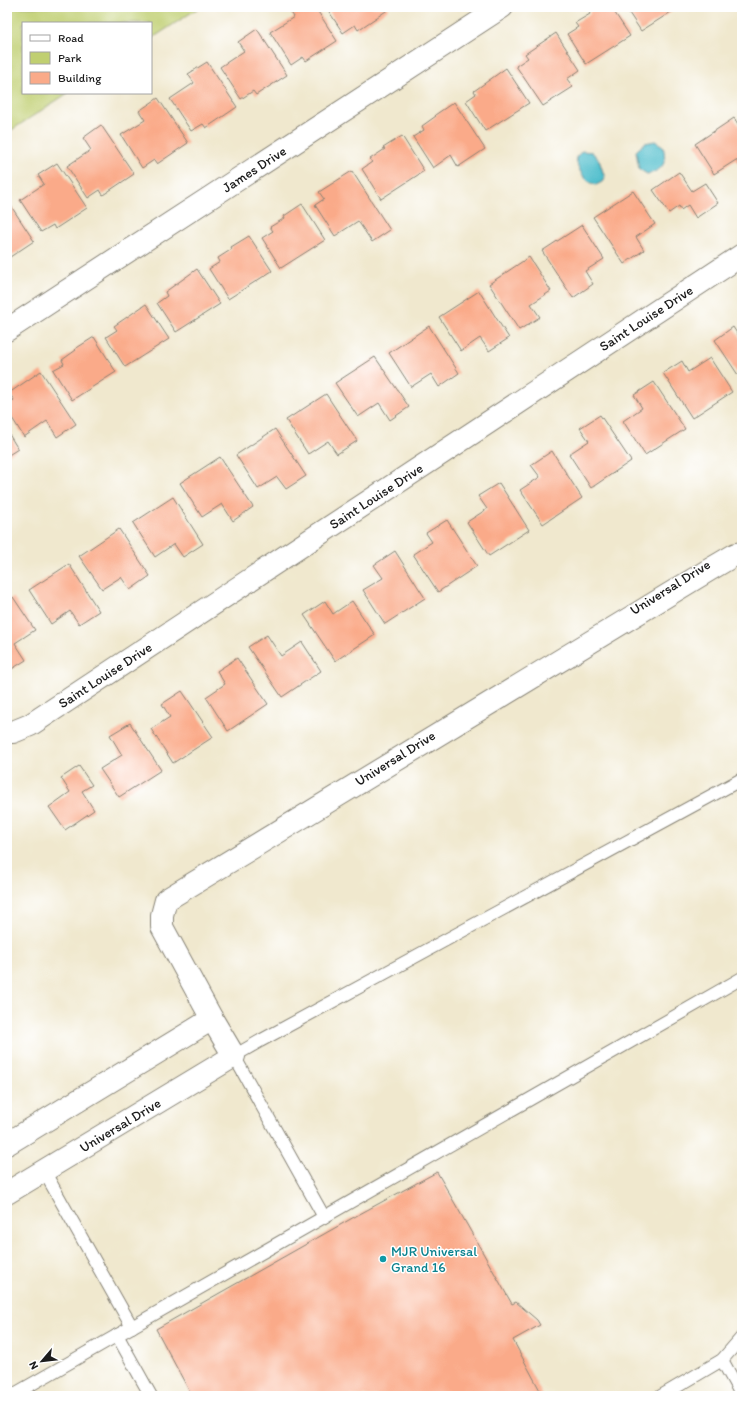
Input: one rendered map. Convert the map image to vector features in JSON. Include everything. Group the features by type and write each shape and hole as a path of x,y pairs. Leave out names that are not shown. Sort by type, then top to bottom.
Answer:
{"street":[{"name":"James Drive","path":"7,330 502,7"},
{"name":"Saint Louise Drive","path":"7,732 13,732 37,720 742,255"},
{"name":"Universal Drive","path":"7,1193 234,1056 158,927 158,911 162,903 726,552 742,548"},
{"name":"Universal Drive","path":"214,1022 162,927 162,915 166,900 709,570 736,554 742,553"},
{"path":"7,1144 214,1022"}],"lane":[{"path":"324,1217 234,1056 742,779"},
{"path":"11,1396 742,978"},
{"path":"44,1171 132,1326"},
{"path":"117,1336 151,1396"},
{"path":"660,1396 722,1360 742,1337"},
{"path":"722,1360 742,1396"}],"green space":[{"path":"7,7 200,7 152,38 152,22 22,22 22,94 66,94 7,133"}],"water":[{"path":"655,141 663,146 665,157 661,168 647,174 639,169 636,151 645,143"},
{"path":"582,151 592,152 599,160 605,178 602,182 596,185 588,181 582,174 576,157"}],"building":[{"path":"315,7 337,41 306,61 303,57 291,65 270,32 294,17 288,8"},
{"path":"326,7 388,7 389,9 358,30 355,25 343,33"},
{"path":"597,7 611,7 630,36 586,64 567,34 578,27 575,23 590,14 589,12"},
{"path":"625,7 679,7 641,31"},
{"path":"257,29 287,75 256,95 253,91 241,99 220,67 244,51 238,42"},
{"path":"556,33 580,70 567,79 573,87 543,106 516,66 528,58 525,54"},
{"path":"207,62 237,107 206,128 203,124 191,131 170,99 194,83 188,74"},
{"path":"506,68 529,103 485,131 466,101 476,94 474,91"},
{"path":"158,98 188,143 157,164 154,160 142,168 121,135 145,120 139,111"},
{"path":"454,102 485,149 458,167 451,155 433,168 413,137 424,130 422,126"},
{"path":"734,118 742,130 742,169 736,160 714,174 695,144"},
{"path":"101,125 134,174 103,195 100,190 88,198 67,166 91,150 83,138"},
{"path":"402,136 424,171 381,199 362,169 372,162 370,159 385,149 383,148"},
{"path":"57,163 87,208 55,229 53,225 41,232 20,200 44,184 38,175"},
{"path":"352,171 390,230 372,242 358,221 335,236 315,205 324,199 319,192"},
{"path":"679,172 692,191 705,183 718,203 696,218 688,205 681,210 679,206 669,213 653,190"},
{"path":"633,191 655,224 636,237 644,250 624,264 593,217"},
{"path":"7,200 34,241 7,259"},
{"path":"302,204 325,240 281,268 262,238 273,231 270,227 285,218 284,216"},
{"path":"582,225 604,259 585,271 593,284 573,298 542,251"},
{"path":"249,236 272,271 228,299 209,269 220,262 218,258 232,249 231,247"},
{"path":"529,257 551,291 531,304 540,317 519,330 489,284"},
{"path":"197,269 220,304 176,332 157,303 167,296 165,292"},
{"path":"479,291 509,338 489,351 480,338 461,351 439,317"},
{"path":"146,304 169,339 125,367 106,337 117,330 114,326"},
{"path":"429,326 459,373 439,387 431,374 411,387 389,353"},
{"path":"733,327 742,341 742,381 715,340"},
{"path":"94,337 116,372 72,400 53,370 64,364 62,360 76,350 75,349"},
{"path":"375,357 409,407 390,420 379,403 358,417 335,383"},
{"path":"710,358 732,392 692,418 663,373 682,361 688,372"},
{"path":"41,371 76,424 57,437 47,421 24,437 7,410 7,404 14,400 9,393"},
{"path":"654,382 685,429 645,455 623,421 642,408 634,395"},
{"path":"326,394 357,441 337,454 328,441 308,454 286,420"},
{"path":"600,415 631,461 591,488 569,454 589,441 580,428"},
{"path":"275,429 306,476 286,489 277,477 258,489 236,455"},
{"path":"7,431 18,449 7,456"},
{"path":"552,451 582,498 543,524 520,490 540,477 531,465"},
{"path":"220,457 253,507 233,521 222,504 202,517 180,483"},
{"path":"499,483 529,530 489,556 467,522 487,509 478,496"},
{"path":"173,497 203,544 183,557 174,544 155,557 133,523"},
{"path":"447,520 477,566 438,592 413,554 432,542 426,533"},
{"path":"119,529 150,576 130,590 121,577 102,589 79,556"},
{"path":"395,551 425,598 385,624 363,590 383,578 374,565"},
{"path":"69,564 99,611 79,624 70,611 51,624 29,590"},
{"path":"13,597 35,630 15,643 26,660 7,672 7,601"},
{"path":"325,601 333,614 352,601 375,635 335,661 304,615"},
{"path":"267,635 281,656 302,642 321,671 282,697 248,647"},
{"path":"237,658 268,704 228,731 206,697 225,684 217,671"},
{"path":"182,691 213,737 173,763 151,729 170,717 162,704"},
{"path":"130,723 161,770 119,797 100,769 122,755 110,735"},
{"path":"79,766 92,785 82,791 94,810 65,830 49,807 70,792 61,778"},
{"name":"MJR Universal Grand 16","path":"437,1172 512,1304 516,1302 537,1320 540,1325 513,1340 543,1396 192,1396 156,1329"}],"place":[{"name":"MJR Universal Grand 16","path":"383,1259"}]}
